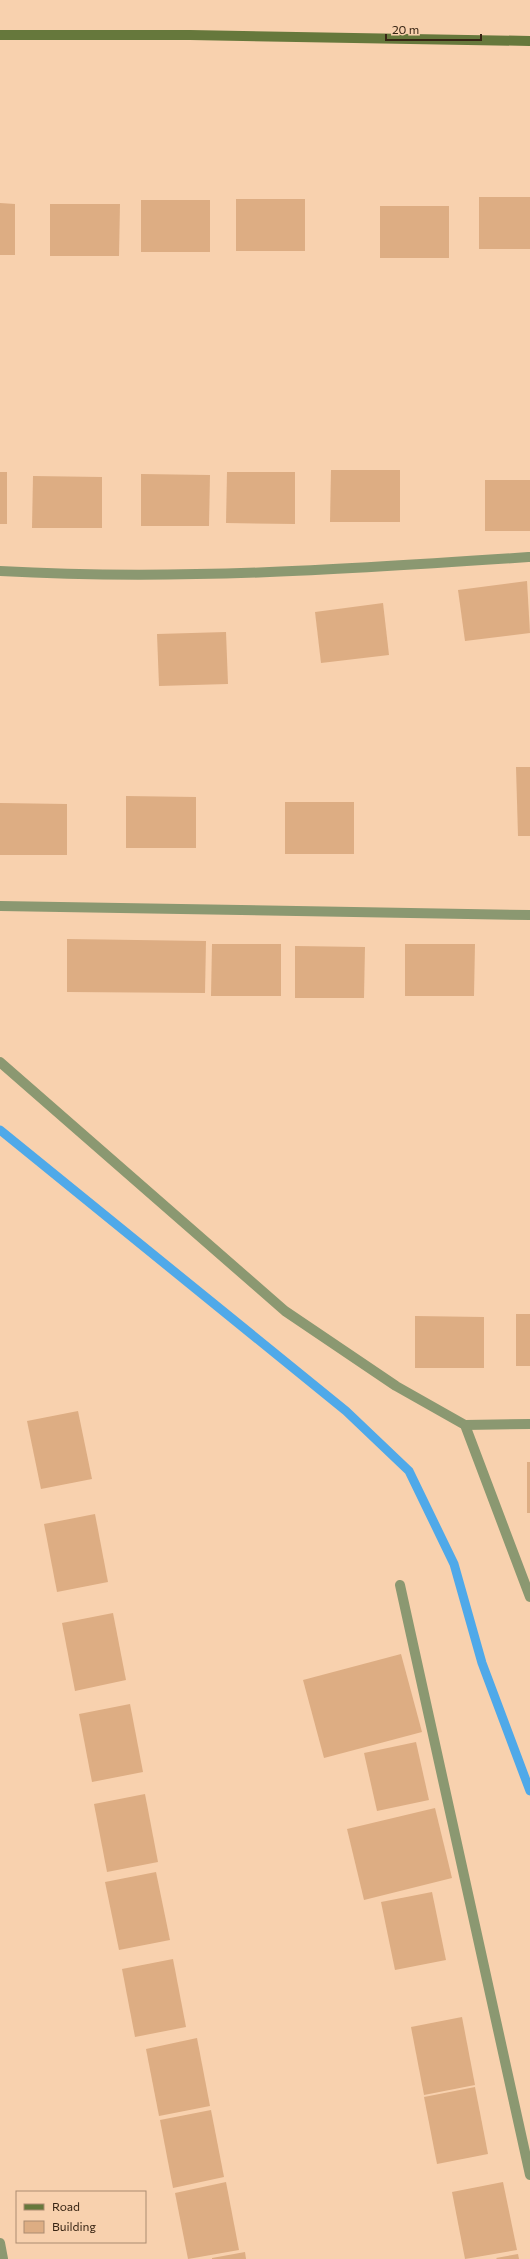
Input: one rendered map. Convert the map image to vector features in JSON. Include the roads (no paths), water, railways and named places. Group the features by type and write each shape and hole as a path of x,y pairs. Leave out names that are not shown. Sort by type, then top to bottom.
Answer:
{"street":[{"path":"0,35 190,35 530,41"},
{"path":"0,571 78,575 239,574 530,557"},
{"path":"0,906 530,914"},
{"path":"0,1062 285,1311 396,1386 465,1425 530,1424"},
{"path":"465,1425 530,1597"},
{"path":"400,1585 530,2175"},
{"path":"0,2243 4,2259"}],"waterway":[{"path":"0,1130 346,1411 409,1471 454,1564 482,1663 530,1791"}]}
